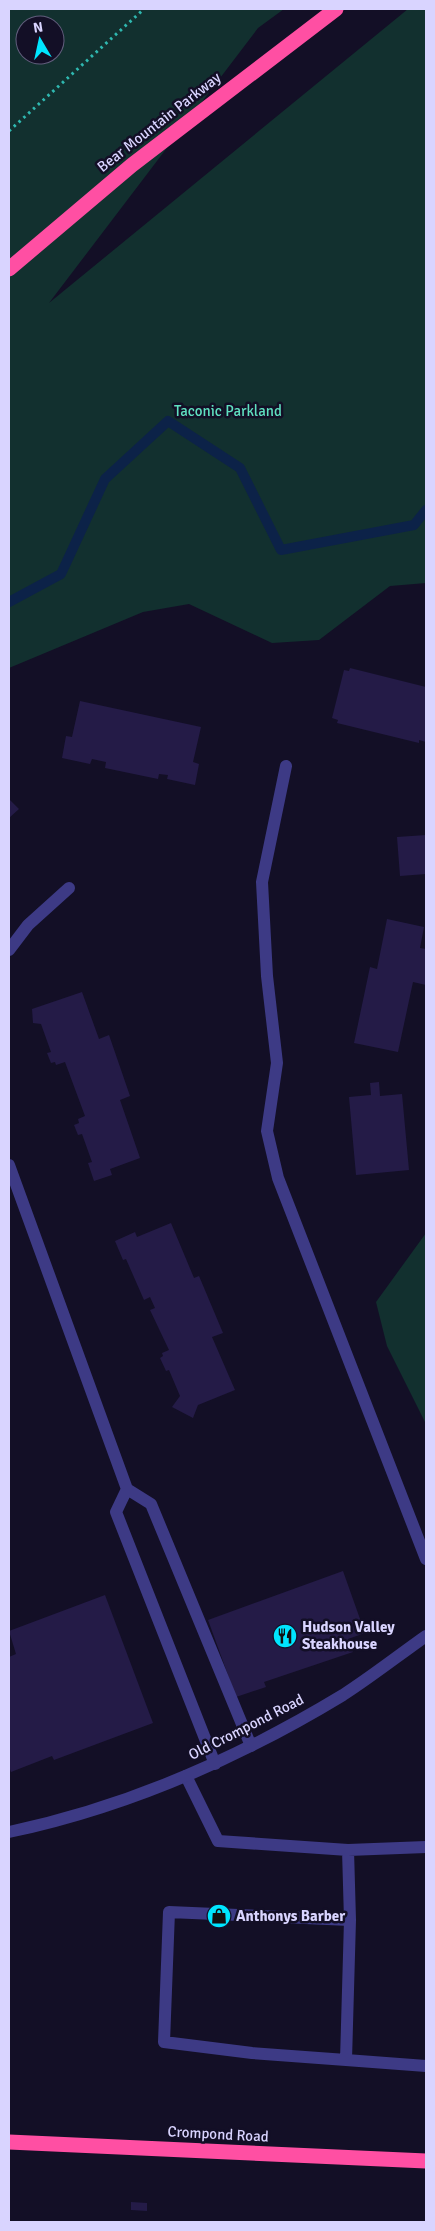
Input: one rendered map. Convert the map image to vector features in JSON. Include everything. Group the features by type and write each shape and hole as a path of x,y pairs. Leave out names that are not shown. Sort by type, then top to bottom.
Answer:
{"highway":[{"name":"Bear Mountain Parkway","path":"9,269 132,165 336,9"},
{"name":"Crompond Road","path":"9,2142 426,2161"}],"street":[{"path":"286,766 262,882 267,976 276,1063 268,1131 278,1178 426,1559"},
{"path":"9,950 28,925 69,888"},
{"path":"9,1165 127,1489 151,1504 251,1746"},
{"path":"127,1489 116,1512 215,1764"},
{"name":"Old Crompond Road","path":"9,1832 123,1802 215,1764 343,1694 426,1636"},
{"path":"186,1776 218,1841 348,1850 426,1847"},
{"path":"346,2060 350,1920 348,1850"},
{"path":"350,1920 169,1912 164,2042 252,2053 426,2066"}],"path":[{"path":"9,131 144,9"}],"green space":[{"name":"Taconic Parkland","path":"9,9 284,9 258,28 49,303 408,9 426,9 426,583 390,586 319,640 272,643 189,604 143,612 9,668"},
{"path":"426,1233 426,1424 387,1346 376,1302"}],"building":[{"path":"350,668 426,687 426,742 419,740 419,743 337,723 338,720 332,718 344,670 349,671"},
{"path":"80,701 201,727 193,762 199,764 195,785 167,779 168,775 159,774 158,779 105,768 106,762 92,759 90,764 62,758 66,736 72,737"},
{"path":"9,799 19,809 9,818"},
{"path":"426,835 426,874 400,876 397,837"},
{"path":"387,919 424,927 420,948 426,949 426,985 413,982 398,1052 354,1043 370,967 377,969"},
{"path":"82,992 99,1039 109,1035 130,1096 120,1100 140,1158 110,1169 112,1175 94,1181 88,1163 92,1162 82,1134 78,1135 74,1125 79,1123 78,1119 85,1116 65,1062 56,1065 55,1062 51,1063 47,1053 51,1052 41,1024 33,1023 32,1009"},
{"path":"379,1082 380,1096 402,1094 409,1170 356,1175 349,1097 371,1095 370,1083"},
{"path":"171,1223 194,1278 199,1276 223,1333 212,1337 235,1390 198,1405 193,1418 172,1407 180,1396 169,1370 166,1371 160,1358 163,1356 162,1353 169,1350 150,1310 155,1308 150,1297 144,1300 126,1259 123,1260 115,1241 135,1232 137,1237"},
{"name":"Hudson Valley Steakhouse","path":"343,1571 365,1633 348,1639 353,1652 264,1682 266,1687 236,1697 208,1620"},
{"path":"105,1595 153,1723 54,1760 52,1756 11,1772 9,1767 9,1657 16,1654 9,1631"},
{"path":"131,2202 147,2203 147,2211 131,2210"}],"waterway":[{"path":"9,602 61,574 105,479 168,421 240,468 281,550 414,525 426,510"}],"place":[{"name":"Hudson Valley Steakhouse","path":"285,1636"},
{"name":"Anthonys Barber","path":"219,1916"}]}
